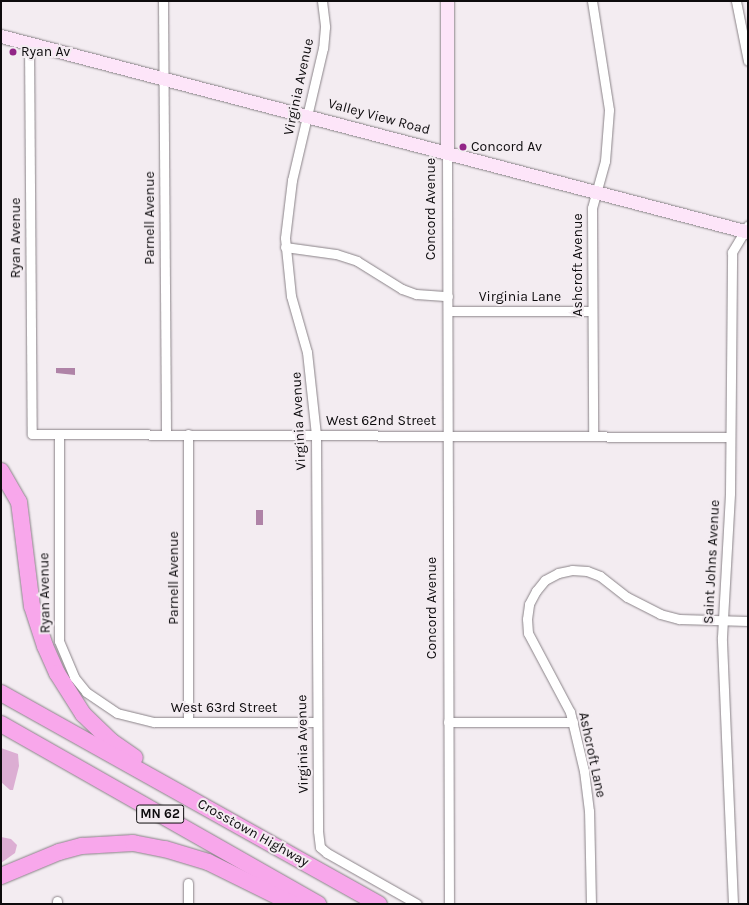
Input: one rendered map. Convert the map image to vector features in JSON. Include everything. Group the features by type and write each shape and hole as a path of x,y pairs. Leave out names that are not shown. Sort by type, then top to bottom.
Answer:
{"highway":[{"path":"1,471 18,502 32,606 45,646 57,673 93,726 162,782"},
{"name":"Crosstown Highway","path":"1,693 379,904"},
{"name":"Crosstown Highway","path":"1,724 318,904"},
{"path":"1,876 59,852 87,845 133,843 165,849 208,862 293,904"}],"street":[{"name":"Parnell Avenue","path":"163,1 166,434"},
{"name":"Virginia Avenue","path":"322,1 325,27 324,48 287,208 285,246 291,296 307,352 316,435 317,722 320,847 327,854 417,904"},
{"name":"Concord Avenue","path":"447,1 449,904"},
{"name":"Ashcroft Avenue","path":"592,1 609,110 605,160 592,208 593,436"},
{"path":"736,1 748,61"},
{"name":"Valley View Road","path":"1,36 747,229"},
{"name":"Ryan Avenue","path":"29,43 32,434"},
{"name":"Saint Johns Avenue","path":"734,904 723,678 723,621 728,545 732,252 747,229"},
{"path":"285,246 336,254 358,261 402,289 416,294 448,296"},
{"name":"Virginia Lane","path":"448,311 592,311"},
{"name":"West 62nd Street","path":"32,434 730,436"},
{"name":"Ryan Avenue","path":"58,434 58,622 59,641 65,660 74,677 101,704 117,713 154,722"},
{"name":"Parnell Avenue","path":"188,434 188,722"},
{"name":"Ashcroft Lane","path":"591,904 589,811 584,771 573,722 561,692 528,633 527,619 529,604 545,580 572,570 587,571 600,576 627,597 660,614 679,619 748,621"},
{"name":"West 63rd Street","path":"154,722 317,722"},
{"path":"448,722 573,722"},
{"path":"188,883 188,904"}],"shaded area":[{"path":"56,368 75,368 75,375 56,373"},
{"path":"256,510 263,510 263,525 256,525"},
{"path":"1,748 18,754 19,766 13,790 10,790 1,782"},
{"path":"1,837 11,839 17,845 15,853 1,863"}],"place":[{"name":"Ryan Av","path":"13,52"},
{"name":"Concord Av","path":"463,147"}]}
